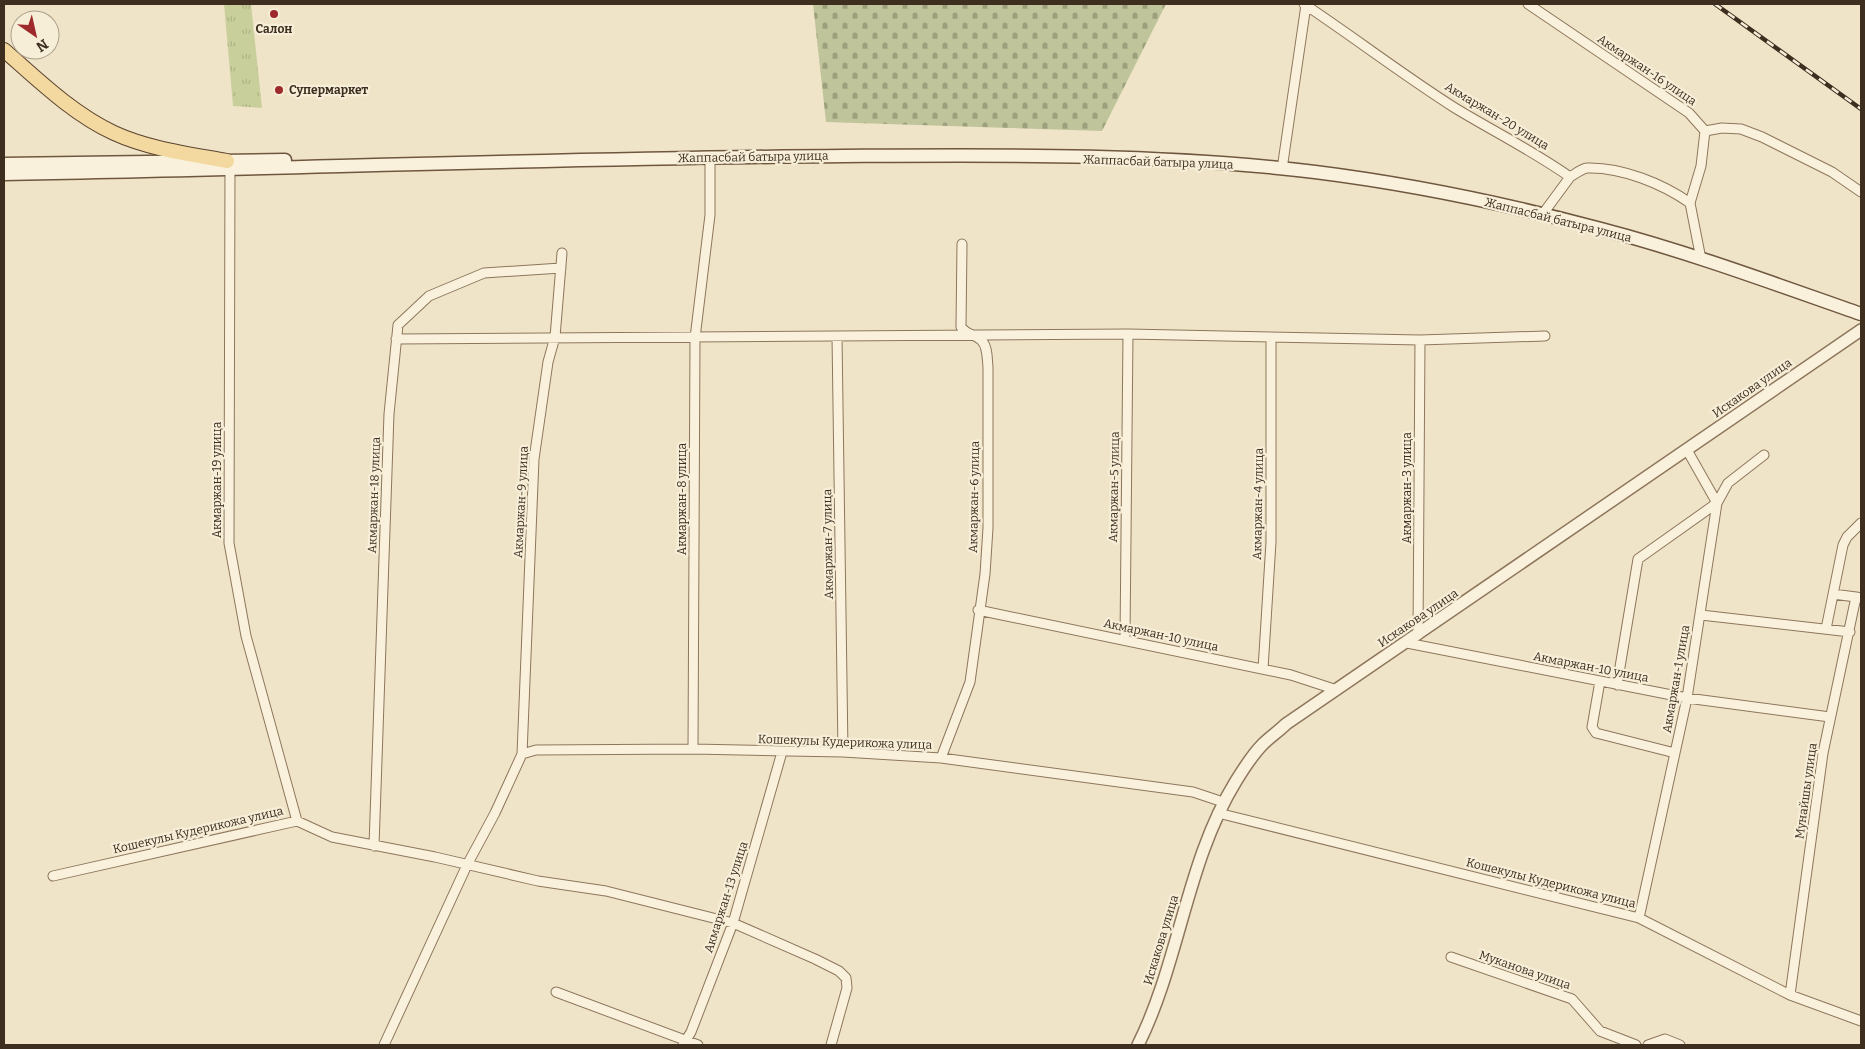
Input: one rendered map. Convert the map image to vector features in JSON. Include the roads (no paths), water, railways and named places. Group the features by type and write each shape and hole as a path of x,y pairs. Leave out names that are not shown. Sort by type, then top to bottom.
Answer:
{"main road":[{"path":"4,50 79,112 114,133 145,144 229,164"},
{"name":"Жаппасбай батыра улица","path":"229,164 417,166 435,164 710,158 960,155 1192,161 1315,172 1458,195 1603,229 1701,259 1861,314"},
{"path":"4,164 229,164"},
{"path":"4,174 229,164"}],"street":[{"name":"Акмаржан-16 улица","path":"1528,4 1689,113 1705,132"},
{"path":"1282,169 1305,5"},
{"name":"Акмаржан-20 улица","path":"1305,5 1456,108 1542,157 1570,177"},
{"path":"1701,259 1690,203 1702,166 1705,132 1722,128 1741,129 1762,137 1832,172 1861,192"},
{"name":"Акмаржан-8 улица","path":"694,749 695,338 706,250 710,158"},
{"name":"Акмаржан-19 улица","path":"229,164 229,542 246,636 297,821"},
{"path":"1542,215 1570,177 1585,168 1606,170 1636,177 1673,191 1690,203"},
{"path":"962,244 961,327 967,335"},
{"name":"Акмаржан-9 улица","path":"522,754 534,459 548,362 556,337 562,253"},
{"name":"Акмаржан-18 улица","path":"374,846 389,414 398,325 429,296 484,273 561,268"},
{"name":"Искакова улица","path":"1138,1045 1153,1015 1193,882 1218,813 1247,764 1262,745 1286,724 1418,636 1861,330"},
{"path":"396,339 1128,334 1420,340 1545,336"},
{"name":"Акмаржан-5 улица","path":"1125,639 1128,334"},
{"name":"Акмаржан-6 улица","path":"941,758 970,682 978,610 985,574 988,528 988,367 986,348 981,340 967,335"},
{"name":"Акмаржан-7 улица","path":"837,336 843,752"},
{"name":"Акмаржан-4 улица","path":"1263,669 1271,542 1271,338"},
{"name":"Акмаржан-3 улица","path":"1418,636 1420,340"},
{"path":"1687,450 1717,503"},
{"path":"1617,685 1638,559 1717,503 1728,483 1764,456"},
{"name":"Акмаржан-1 улица","path":"1639,918 1687,698 1717,503"},
{"path":"1826,629 1843,545 1847,537 1861,523"},
{"path":"1833,594 1859,598"},
{"name":"Мунайшы улица","path":"1790,995 1830,717 1859,598"},
{"name":"Акмаржан-10 улица","path":"978,610 1263,669 1317,682 1337,690"},
{"path":"1700,615 1850,632"},
{"name":"Акмаржан-10 улица","path":"1407,643 1687,698 1830,717"},
{"path":"1600,682 1592,727 1596,733 1675,753"},
{"name":"Кошекулы Кудерикожа улица","path":"522,754 536,750 694,749 843,752 941,758 1192,792 1223,802"},
{"name":"Акмаржан-13 улица","path":"684,1043 691,1032 733,923 782,752"},
{"path":"384,1045 467,865 495,813 522,754"},
{"name":"Кошекулы Кудерикожа улица","path":"1218,813 1639,918 1790,995 1861,1021"},
{"name":"Кошекулы Кудерикожа улица","path":"53,876 297,821 332,837 538,881 606,891 733,923 815,958 839,971 846,978 847,988 831,1045"},
{"name":"Муканова улица","path":"1451,957 1572,999 1600,1031 1636,1045"},
{"path":"556,992 684,1043 698,1045"},
{"path":"1648,1045 1665,1039 1680,1045"}],"railway":[{"path":"1715,4 1861,109"}],"place":[{"name":"Салон","path":"274,14"},
{"name":"Супермаркет","path":"279,90"}]}
